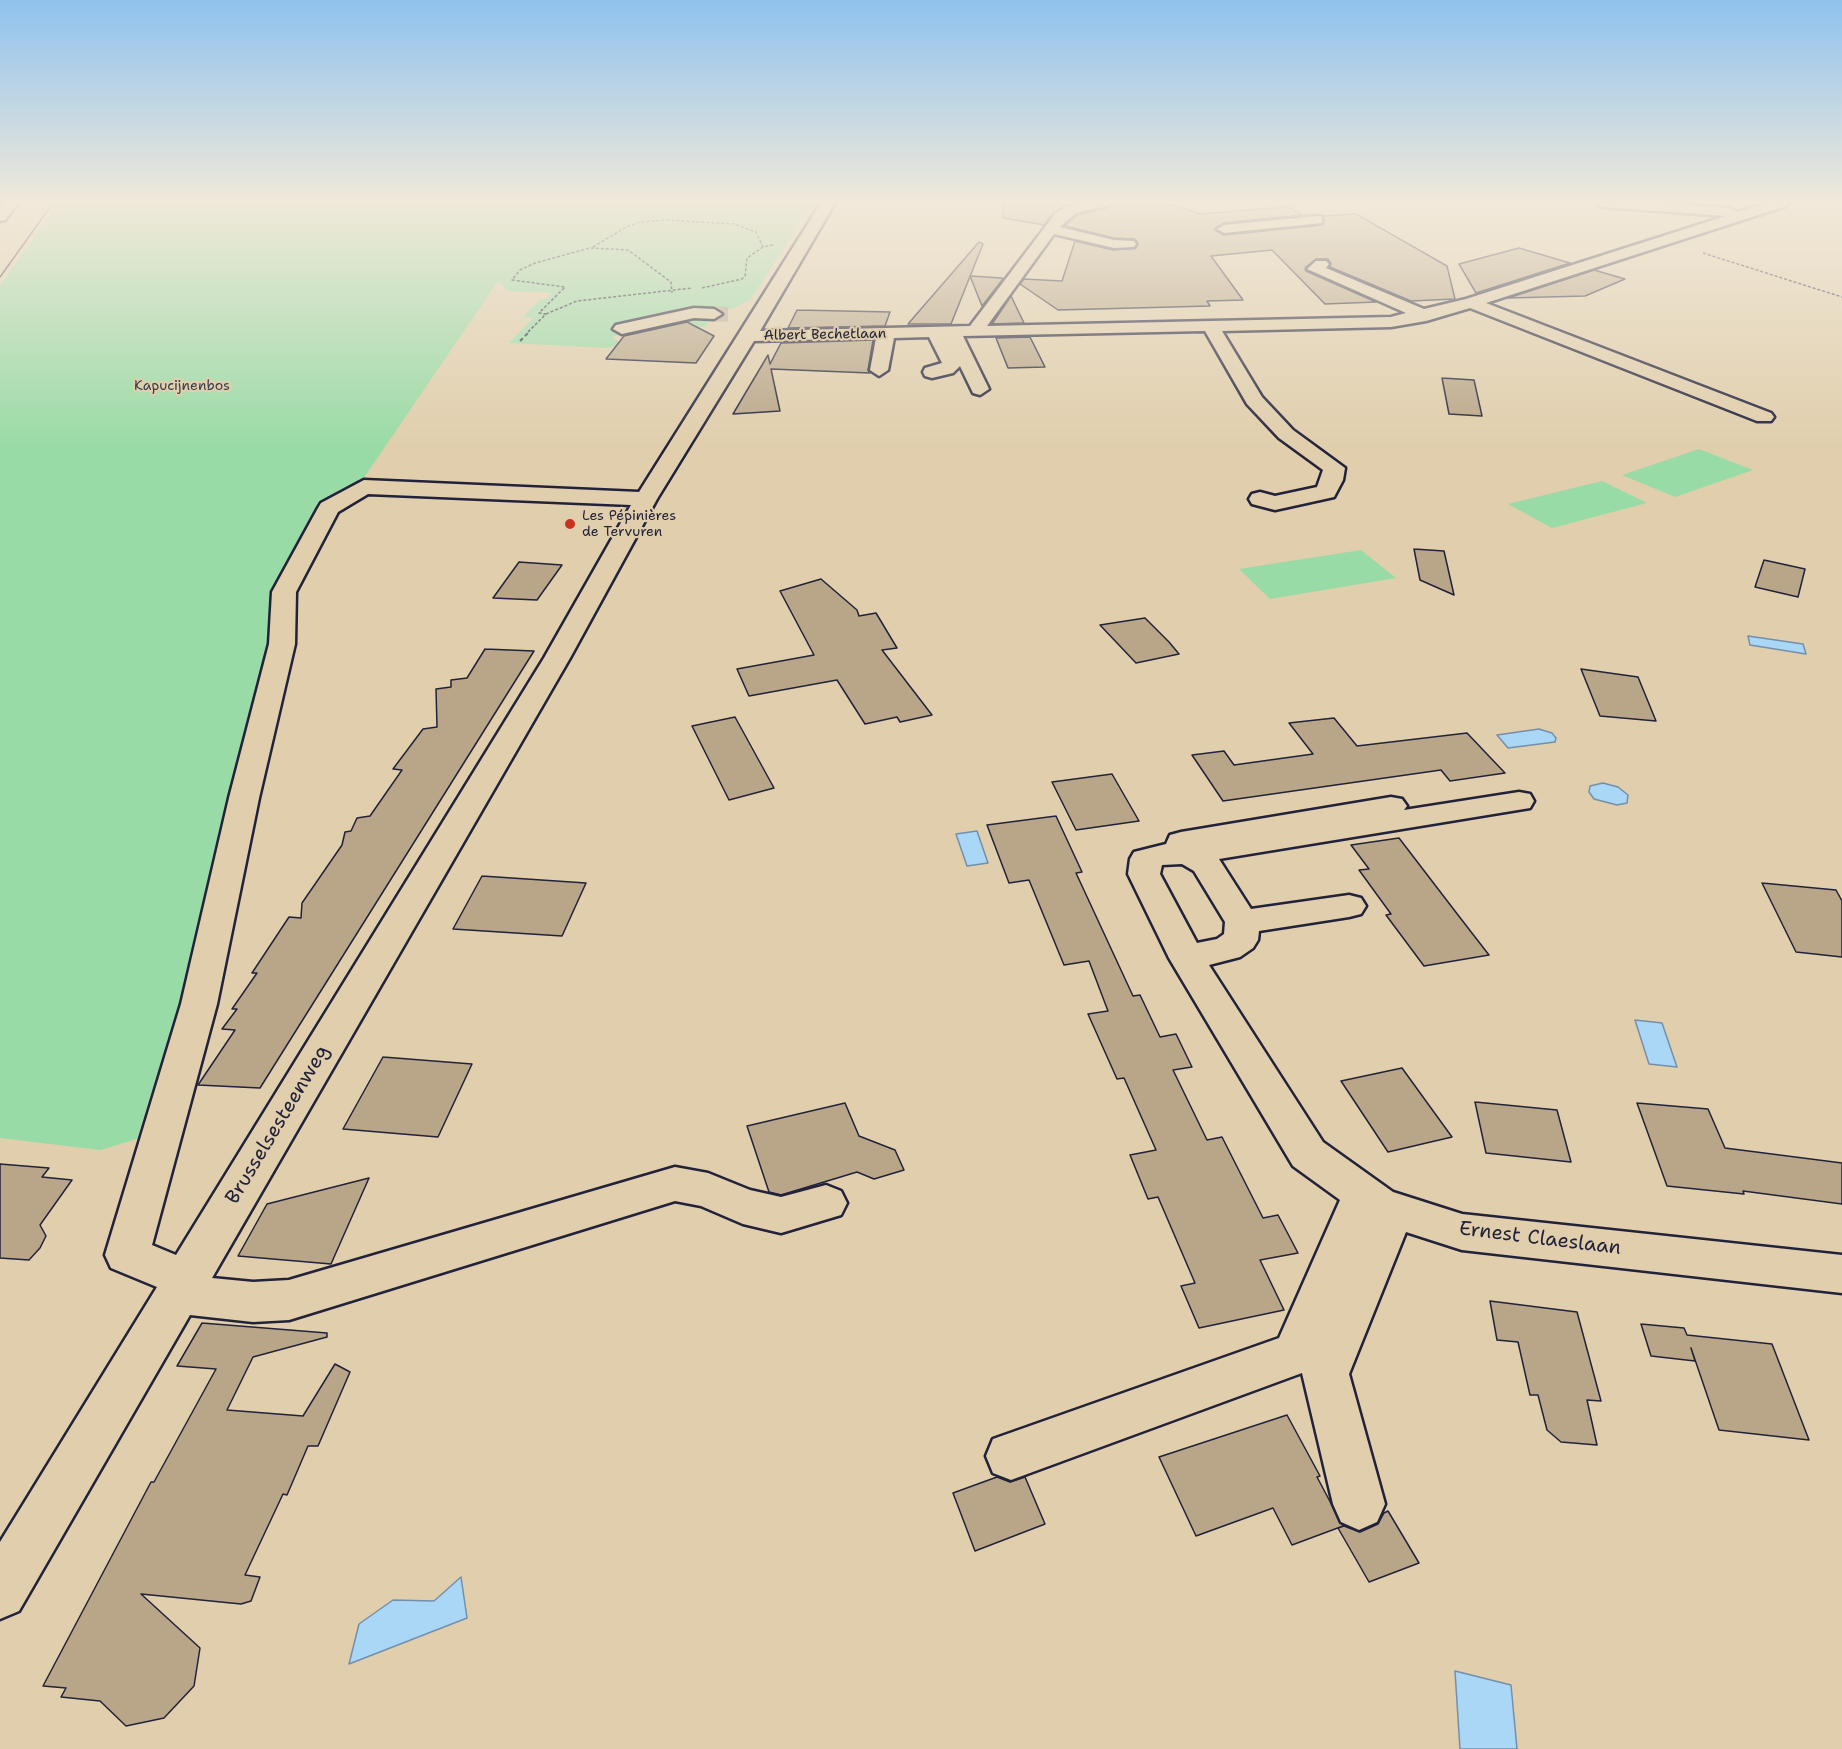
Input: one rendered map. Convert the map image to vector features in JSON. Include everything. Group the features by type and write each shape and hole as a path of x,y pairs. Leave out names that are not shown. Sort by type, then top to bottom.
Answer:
{"street":[{"name":"Brusselsesteenweg","path":"0,1592 557,658 646,499 779,285"},
{"path":"974,332 1009,285"},
{"path":"1352,285 1426,316"},
{"name":"Albert Bechetlaan","path":"749,336 945,333 1209,324 1391,322 1426,316 1527,285"},
{"path":"1471,303 1764,417"},
{"path":"622,329 694,313 714,314"},
{"path":"739,314 761,315"},
{"path":"1209,324 1254,400 1286,434 1334,468 1332,480 1326,492 1275,503 1260,499"},
{"path":"932,372 947,369 952,364 945,333"},
{"path":"945,333 980,389"},
{"path":"879,370 886,334"},
{"path":"646,499 364,487 329,508 284,592 282,644 244,798 199,1004 127,1255 182,1286 253,1302 289,1300 675,1184 708,1190 743,1206 781,1215 826,1203"},
{"path":"1188,854 1520,801"},
{"path":"1187,958 1228,948 1241,940 1242,922 1206,864 1188,854 1181,842 1391,806"},
{"name":"Ernest Claeslaan","path":"1188,854 1162,854 1146,859 1144,874 1187,958 1308,1154 1379,1202 1462,1232 1842,1274"},
{"path":"1242,922 1349,906"},
{"path":"1011,1456 1295,1354 1379,1202"},
{"path":"1359,1504 1325,1374 1379,1202"}],"path":[{"path":"545,285 565,286 539,314 546,314 577,302 673,288 722,285"},
{"path":"1802,285 1842,297"},
{"path":"520,341 546,314"}],"green space":[{"name":"Kapucijnenbos","path":"496,285 361,482 318,507 271,593 269,646 228,800 180,1007 137,1139 100,1150 0,1138 0,286"},
{"name":"Kapucijnenbos","path":"502,285 760,285 751,299 732,309 714,308 715,312 706,326 698,327 684,321 612,337 623,345 608,348 509,343 533,318 523,317 541,299 546,299 552,293 508,291"},
{"path":"1699,449 1753,470 1675,497 1622,475"},
{"path":"1602,481 1647,503 1552,528 1508,504"},
{"path":"1361,550 1396,578 1270,599 1239,569"}],"water":[{"path":"1748,636 1803,644 1806,654 1750,645"},
{"path":"1539,729 1552,733 1556,738 1555,742 1508,748 1497,735"},
{"path":"1603,783 1618,787 1628,795 1627,803 1617,805 1594,799 1589,792 1590,786"},
{"path":"977,831 988,863 967,866 956,834"},
{"path":"1635,1020 1662,1023 1677,1067 1649,1064"},
{"path":"461,1577 467,1618 349,1664 359,1624 393,1600 434,1601"},
{"path":"1455,1671 1511,1685 1517,1749 1460,1749"}],"building":[{"path":"942,285 967,285 951,324 908,324"},
{"path":"973,285 999,285 982,306"},
{"path":"1021,285 1232,285 1243,300 1207,301 1210,306 1058,310"},
{"path":"1306,285 1337,285 1376,302 1325,304"},
{"path":"1372,285 1452,285 1455,299 1411,301"},
{"path":"1471,285 1502,285 1476,293"},
{"path":"1549,285 1612,285 1585,296 1508,298"},
{"path":"1011,296 1024,323 992,324"},
{"path":"797,310 890,312 885,326 788,328"},
{"path":"687,322 714,336 696,363 606,359 624,336"},
{"path":"1030,337 1045,367 1008,368 996,338"},
{"path":"873,340 868,370 870,373 771,369 780,411 733,414 768,355 770,364 781,343"},
{"path":"1442,378 1474,380 1482,416 1449,414"},
{"path":"1414,549 1444,551 1454,595 1420,580"},
{"path":"1764,560 1805,569 1798,597 1755,587"},
{"path":"519,562 562,565 537,600 493,598"},
{"path":"821,579 857,610 859,616 876,613 897,648 882,650 932,715 900,722 897,717 865,724 837,680 749,696 737,669 814,655 780,591"},
{"path":"1145,618 1179,654 1136,663 1100,625"},
{"path":"485,649 534,651 260,1088 198,1085 235,1030 222,1029 237,1009 232,1009 257,973 252,973 289,917 301,918 302,903 342,845 345,832 351,831 357,818 370,816 402,770 393,769 423,729 437,727 436,689 451,687 451,680 467,678"},
{"path":"1581,669 1638,677 1656,721 1600,716"},
{"path":"735,717 774,788 729,800 692,726"},
{"path":"1334,718 1357,746 1467,733 1505,773 1450,781 1441,770 1223,801 1192,755 1224,751 1234,765 1313,754 1289,723"},
{"path":"1112,774 1139,821 1076,830 1052,782"},
{"path":"1056,816 1082,872 1076,873 1133,996 1140,995 1160,1037 1176,1034 1192,1067 1173,1070 1207,1140 1222,1137 1263,1218 1278,1215 1298,1253 1260,1260 1284,1310 1199,1328 1181,1286 1195,1283 1158,1197 1148,1199 1130,1155 1156,1150 1124,1078 1117,1079 1088,1014 1108,1011 1089,961 1064,965 1029,880 1009,883 987,825"},
{"path":"1399,838 1489,955 1424,966 1386,915 1391,914 1359,870 1369,869 1351,845"},
{"path":"482,876 586,883 562,936 453,929"},
{"path":"1762,883 1836,890 1842,901 1842,957 1796,952"},
{"path":"383,1057 472,1064 438,1137 343,1129"},
{"path":"1402,1068 1452,1137 1388,1152 1341,1081"},
{"path":"1475,1102 1557,1110 1571,1162 1486,1153"},
{"path":"845,1103 859,1136 895,1150 904,1170 874,1179 857,1172 781,1195 769,1192 747,1126"},
{"path":"1637,1103 1708,1109 1725,1148 1842,1163 1842,1204 1743,1191 1744,1194 1667,1186"},
{"path":"0,1164 49,1168 42,1177 72,1180 40,1225 46,1236 40,1248 29,1260 0,1258"},
{"path":"369,1178 331,1264 238,1256 267,1204"},
{"path":"1490,1301 1577,1312 1601,1401 1587,1400 1597,1445 1561,1442 1547,1430 1538,1395 1530,1395 1518,1342 1497,1340"},
{"path":"202,1323 327,1333 327,1337 253,1357 227,1410 303,1416 335,1364 350,1372 318,1446 308,1446 287,1495 283,1494 245,1575 260,1577 251,1601 241,1604 141,1594 200,1648 194,1686 164,1718 126,1726 100,1701 61,1697 66,1688 43,1686 151,1482 154,1482 216,1369 177,1366"},
{"path":"1641,1324 1684,1328 1687,1335 1772,1344 1809,1440 1719,1430 1691,1348 1695,1361 1651,1356"},
{"path":"1287,1415 1320,1476 1317,1477 1343,1526 1292,1545 1273,1508 1196,1536 1159,1457"},
{"path":"997,1477 1010,1482 1025,1477 1045,1524 975,1551 953,1493"},
{"path":"1388,1511 1419,1563 1369,1582 1338,1528 1344,1526 1360,1532 1378,1524 1384,1513"}],"tunnel":[{"path":"714,314 728,314"}],"place":[{"name":"Les Pépinières de Tervuren","path":"570,524"}]}
